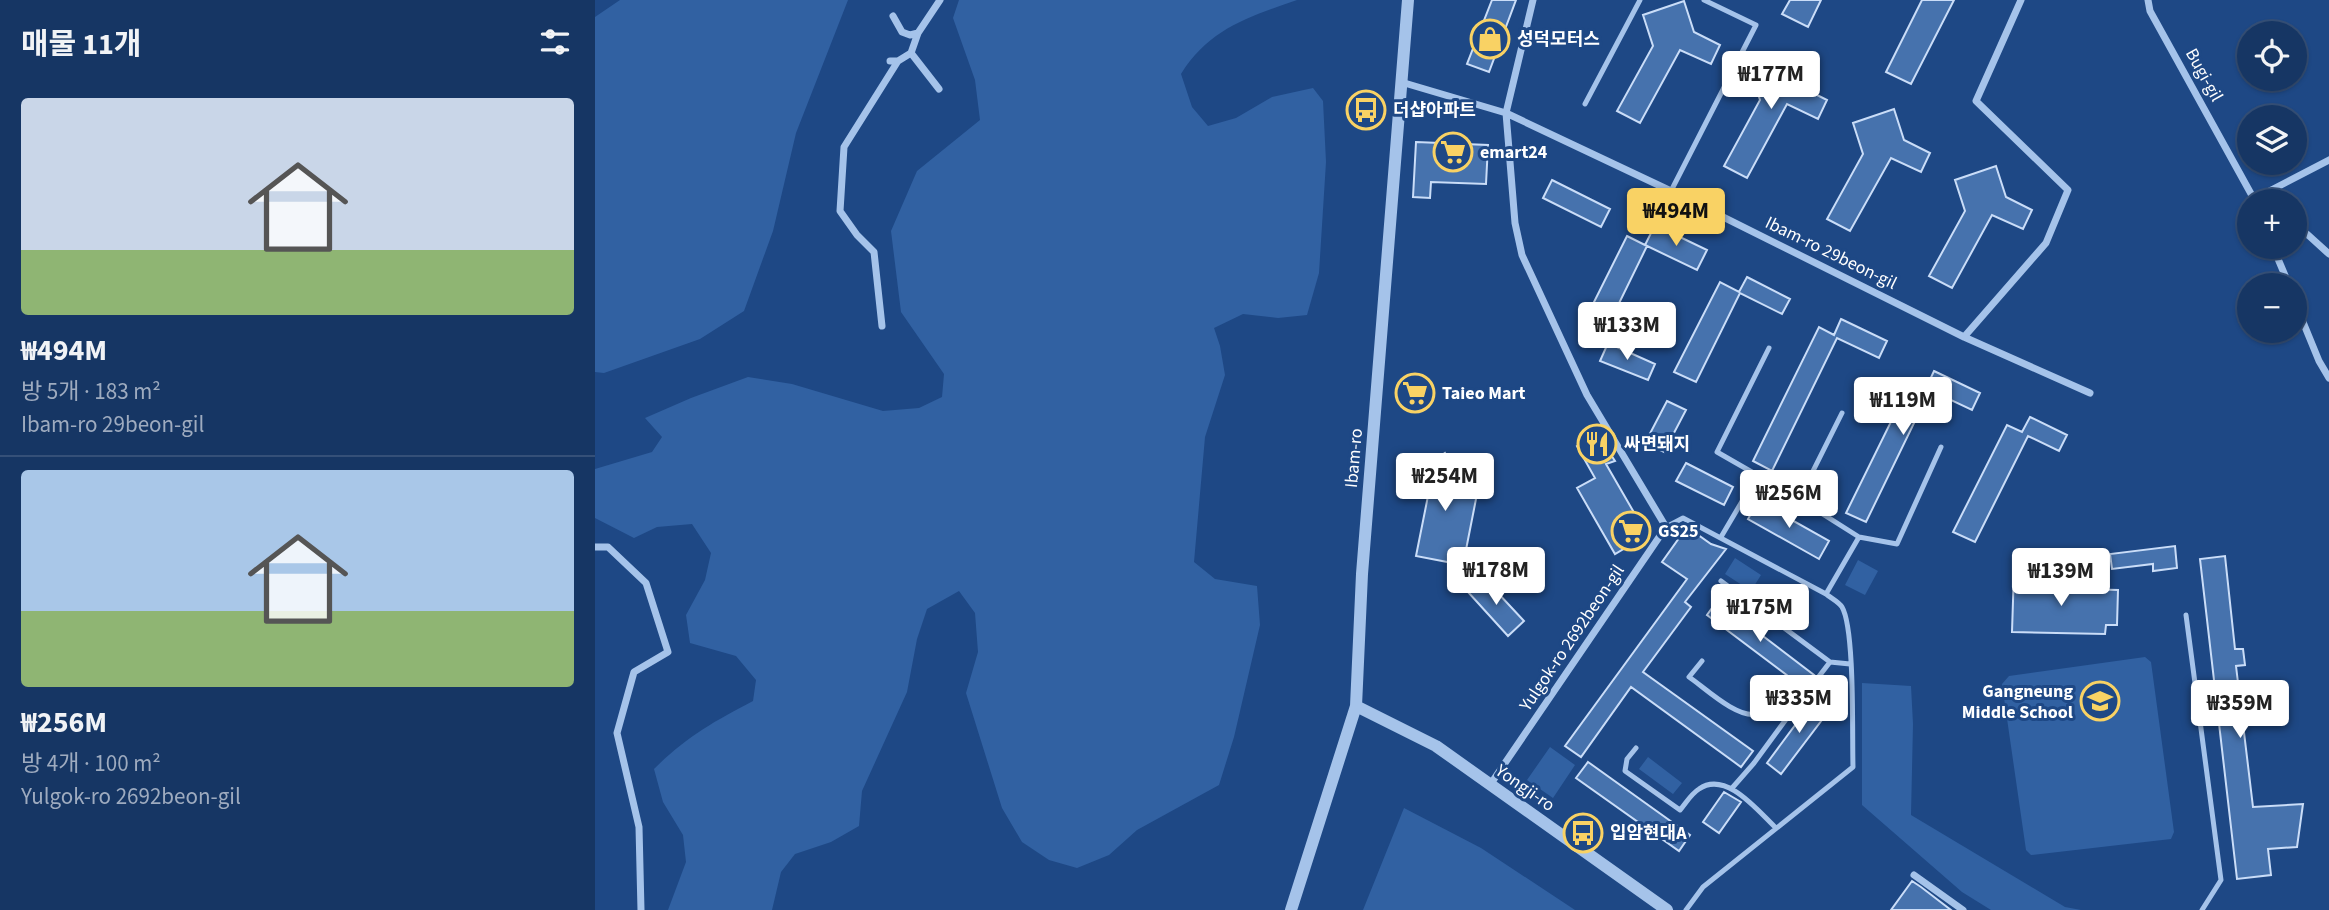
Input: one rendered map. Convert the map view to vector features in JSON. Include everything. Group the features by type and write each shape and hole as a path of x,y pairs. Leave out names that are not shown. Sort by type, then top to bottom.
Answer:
{"street":[{"path":"882,326 874,252 857,235 840,211 844,147 894,61 911,53 918,33 940,0"},
{"name":"Ibam-ro","path":"1291,910 1356,706 1362,574 1408,0"},
{"path":"1533,0 1506,113 1515,223 1522,255 1587,395 1666,527"},
{"path":"1964,337 2046,243 2068,190 1976,101 2021,0"},
{"name":"Bugi-gil","path":"2148,0 2150,12 2249,189"},
{"path":"893,16 902,32 910,35 918,33"},
{"path":"911,53 939,89"},
{"name":"Ibam-ro 29beon-gil","path":"1401,82 1506,113 1671,191 1964,337 2090,394"},
{"path":"2275,189 2329,160"},
{"path":"2307,234 2329,254"},
{"path":"2307,332 2329,378"},
{"name":"Yulgok-ro 2692beon-gil","path":"1490,785 1666,527"},
{"path":"595,547 608,547 646,583 668,652 634,672 617,733 639,827 641,910"},
{"name":"Yongji-ro","path":"1356,706 1436,746 1667,910"},
{"path":"1914,875 1963,910"}],"lane":[{"path":"1585,104 1640,0"},
{"path":"1671,191 1756,25 1704,0"},
{"path":"1769,348 1717,452 1859,537 1897,544 1941,447"},
{"path":"1799,499 1842,413"},
{"path":"1721,537 1757,477"},
{"path":"1666,527 1683,518 1826,594 1841,605 1847,619 1850,664 1853,766 1703,887 1686,910"},
{"path":"1826,594 1859,537"},
{"path":"1721,581 1830,662 1850,664"},
{"path":"2186,615 2221,880 2202,910"},
{"path":"1702,661 1689,677 1723,704 1751,714 1760,713 1770,704 1787,718"},
{"path":"1733,787 1830,662"},
{"path":"1636,748 1627,759 1625,771 1680,810 1696,790 1705,785 1733,787 1776,828"}],"shaded area":[{"path":"620,0 848,0 796,133 773,231 744,311 700,339 604,373 595,372 595,17"},
{"path":"959,0 1297,0 1232,26 1205,45 1181,74 1192,107 1208,126 1236,118 1272,97 1313,88 1323,101 1326,162 1319,273 1307,315 1278,318 1243,314 1214,328 1225,375 1205,437 1194,562 1215,579 1257,586 1260,625 1234,737 1219,785 1137,830 1109,855 1077,868 1049,860 1022,842 1002,808 966,693 978,652 975,613 959,591 927,609 917,639 907,692 862,791 859,826 831,842 795,854 781,872 772,910 668,910 686,862 683,835 663,802 654,769 701,731 753,701 756,680 736,656 690,643 686,615 705,580 711,553 692,524 657,527 634,538 595,518 595,469 652,452 662,437 645,418 748,377 792,384 883,411 919,408 942,397 944,374 901,312 891,231 917,171 980,120 975,80 953,18"},
{"path":"1735,558 1761,575 1751,591 1725,574"},
{"path":"1858,560 1878,571 1865,595 1845,585"},
{"path":"2145,657 2151,662 2174,832 2171,839 2031,855 2026,850 2002,684 2009,676"},
{"path":"1862,683 1911,686 1911,815 2065,907 2081,910 1991,910 1962,892 1862,805"},
{"path":"1550,747 1575,765 1553,798 1527,780"},
{"path":"1648,757 1682,783 1673,794 1639,769"},
{"path":"1404,808 1481,848 1575,910 1363,910"}],"building":[{"path":"1492,0 1516,0 1489,72 1467,64"},
{"path":"1790,0 1821,0 1808,27 1782,14"},
{"path":"1922,0 1954,0 1911,84 1886,72"},
{"path":"1684,1 1694,32 1720,45 1711,64 1680,50 1640,123 1617,111 1653,46 1643,15"},
{"path":"1791,56 1801,87 1827,100 1818,119 1787,104 1747,178 1724,166 1760,100 1750,70"},
{"path":"1894,109 1904,140 1930,153 1921,172 1891,158 1850,231 1827,219 1863,154 1853,123"},
{"path":"1416,142 1488,145 1486,184 1431,182 1430,198 1413,197"},
{"path":"1996,166 2006,197 2032,210 2023,229 1992,215 1952,288 1929,276 1965,211 1955,180"},
{"path":"1552,180 1610,209 1601,227 1543,198"},
{"path":"1655,225 1707,250 1697,270 1645,245"},
{"path":"1627,236 1647,246 1605,332 1584,322"},
{"path":"1747,277 1790,299 1782,314 1740,293 1696,382 1674,372 1720,282 1739,292"},
{"path":"1841,319 1887,341 1879,358 1837,338 1772,471 1753,461 1819,327 1834,335"},
{"path":"1608,343 1655,364 1648,380 1600,361"},
{"path":"1934,371 1980,393 1972,410 1930,390 1866,522 1846,513 1912,379 1927,386"},
{"path":"1667,401 1686,410 1664,452 1645,443"},
{"path":"2030,417 2067,435 2059,451 2028,436 1975,542 1953,532 2007,425 2022,432"},
{"path":"1597,434 1615,461 1606,464 1647,535 1615,554 1577,488 1595,478 1577,446"},
{"path":"1445,453 1476,499 1463,565 1416,556 1428,496 1414,475"},
{"path":"1686,463 1733,487 1724,505 1676,481"},
{"path":"1758,501 1829,541 1819,559 1748,519"},
{"path":"1687,527 1711,544 1726,549 1685,602 1691,607 1643,672 1753,751 1741,767 1631,687 1581,757 1565,746 1687,579 1662,562"},
{"path":"2175,546 2177,568 2153,571 2153,564 2112,569 2110,554"},
{"path":"2225,556 2235,649 2243,649 2245,665 2236,666 2253,807 2303,804 2297,847 2268,849 2271,875 2237,879 2200,559"},
{"path":"2014,570 2040,571 2040,588 2118,590 2117,625 2106,625 2105,634 2012,632"},
{"path":"1483,577 1524,621 1508,636 1468,592"},
{"path":"1717,601 1814,675 1804,688 1707,615"},
{"path":"1816,697 1831,708 1781,774 1767,763"},
{"path":"1588,762 1690,835 1679,851 1576,778"},
{"path":"1724,792 1741,802 1719,833 1703,822"},
{"path":"1912,881 1921,887 1951,910 1891,910"}],"place":[{"name":"성덕모터스","path":"1490,39"},
{"name":"더샵아파트","path":"1366,110"},
{"name":"emart24","path":"1453,152"},
{"name":"Taieo Mart","path":"1415,393"},
{"name":"싸면돼지","path":"1597,444"},
{"name":"GS25","path":"1631,531"},
{"name":"Gangneung Middle School","path":"2100,701"},
{"name":"입암현대A","path":"1583,833"}]}
